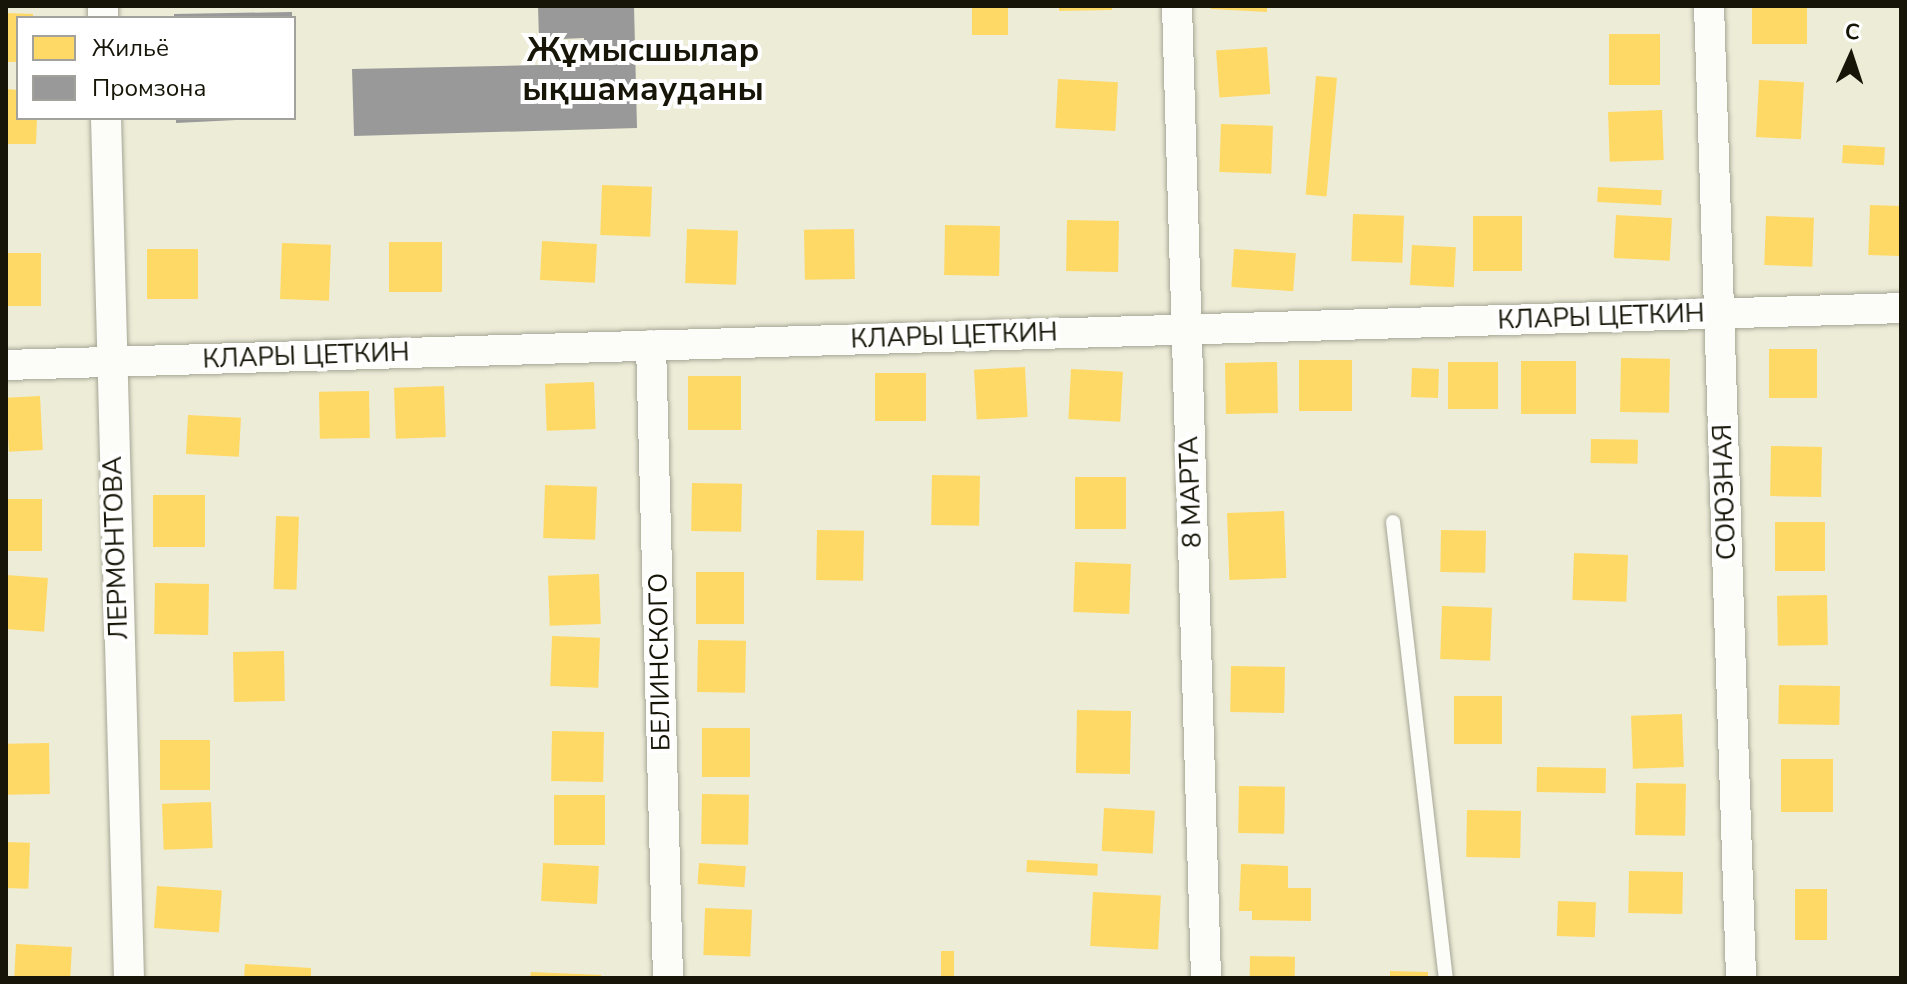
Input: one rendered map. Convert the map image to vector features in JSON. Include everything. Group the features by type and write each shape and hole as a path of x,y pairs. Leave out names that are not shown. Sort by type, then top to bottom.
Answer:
{"street":[{"name":"8 МАРТА","path":"1177,6 1206,978"},
{"name":"СОЮЗНАЯ","path":"1709,6 1741,978"},
{"name":"ЛЕРМОНТОВА","path":"106,120 129,978"},
{"name":"КЛАРЫ ЦЕТКИН","path":"6,365 1901,308"},
{"name":"БЕЛИНСКОГО","path":"651,345 668,978"}],"lane":[{"path":"1393,522 1446,978"}],"building: Жильё":[{"path":"972,6 1008,6 1008,35 972,35"},
{"path":"1059,6 1112,6 1112,10 1059,11"},
{"path":"1211,6 1267,6 1267,12 1211,9"},
{"path":"1752,6 1807,6 1807,44 1752,44"},
{"path":"6,13 33,14 16,16 16,62 6,62"},
{"path":"1609,34 1660,34 1660,85 1609,85"},
{"path":"1267,47 1270,94 1219,97 1216,51"},
{"path":"1316,76 1337,78 1327,196 1306,195"},
{"path":"1058,79 1118,82 1115,131 1055,128"},
{"path":"1759,80 1804,82 1801,139 1756,137"},
{"path":"6,89 16,90 16,120 37,120 36,144 6,144"},
{"path":"1662,110 1664,160 1610,162 1608,112"},
{"path":"1221,124 1273,126 1271,174 1219,172"},
{"path":"1843,145 1885,147 1884,165 1842,163"},
{"path":"602,185 652,187 650,237 600,235"},
{"path":"1598,187 1662,190 1661,205 1597,202"},
{"path":"1870,205 1901,206 1899,256 1868,255"},
{"path":"1353,214 1404,216 1402,263 1351,261"},
{"path":"1616,215 1672,218 1670,261 1614,258"},
{"path":"1473,216 1522,216 1522,271 1473,271"},
{"path":"1766,216 1814,218 1812,267 1764,265"},
{"path":"1067,220 1119,221 1118,272 1066,271"},
{"path":"945,225 1000,226 999,276 944,275"},
{"path":"687,229 738,231 736,285 685,283"},
{"path":"854,229 855,279 805,280 804,230"},
{"path":"542,241 597,244 595,283 540,280"},
{"path":"389,242 442,242 442,292 389,292"},
{"path":"282,243 331,245 329,301 280,299"},
{"path":"1412,245 1456,247 1454,287 1410,285"},
{"path":"147,249 198,249 198,299 147,299"},
{"path":"1234,249 1296,253 1293,291 1231,287"},
{"path":"6,253 41,253 41,306 6,306"},
{"path":"1769,349 1817,349 1817,398 1769,398"},
{"path":"1621,358 1670,359 1669,413 1620,412"},
{"path":"1299,360 1352,360 1352,411 1299,411"},
{"path":"1521,361 1576,361 1576,414 1521,414"},
{"path":"1277,362 1278,413 1226,414 1225,363"},
{"path":"1448,362 1498,362 1498,409 1448,409"},
{"path":"1025,367 1028,417 977,420 974,370"},
{"path":"1412,368 1439,369 1438,398 1411,397"},
{"path":"1071,369 1123,372 1120,422 1068,419"},
{"path":"875,373 926,373 926,421 875,421"},
{"path":"688,376 741,376 741,430 688,430"},
{"path":"594,382 596,429 547,431 545,384"},
{"path":"444,386 446,437 396,439 394,388"},
{"path":"369,391 370,438 320,439 319,392"},
{"path":"40,396 43,450 9,452 6,398"},
{"path":"188,415 241,418 239,457 186,454"},
{"path":"1591,439 1638,440 1638,464 1591,463"},
{"path":"1771,446 1822,447 1821,497 1770,496"},
{"path":"932,475 980,476 979,526 931,525"},
{"path":"1075,477 1126,477 1126,529 1075,529"},
{"path":"692,483 742,484 741,532 691,531"},
{"path":"545,485 597,487 595,540 543,538"},
{"path":"153,495 205,495 205,547 153,547"},
{"path":"6,499 42,499 42,551 6,551"},
{"path":"1284,511 1286,578 1229,580 1227,513"},
{"path":"276,516 299,517 296,590 273,589"},
{"path":"1775,522 1825,522 1825,571 1775,571"},
{"path":"817,530 864,531 863,581 816,580"},
{"path":"1441,530 1486,531 1485,573 1440,572"},
{"path":"1574,553 1628,555 1626,602 1572,600"},
{"path":"1075,562 1131,564 1129,614 1073,612"},
{"path":"696,572 744,572 744,624 696,624"},
{"path":"599,574 601,624 550,626 548,576"},
{"path":"6,575 48,578 44,632 6,629"},
{"path":"155,583 209,584 208,635 154,634"},
{"path":"1827,595 1828,645 1778,646 1777,596"},
{"path":"1442,606 1492,608 1490,661 1440,659"},
{"path":"552,636 600,638 598,688 550,686"},
{"path":"698,640 746,641 745,693 697,692"},
{"path":"284,651 285,701 234,702 233,652"},
{"path":"1231,666 1285,667 1284,713 1230,712"},
{"path":"1779,685 1840,686 1839,725 1778,724"},
{"path":"1454,696 1502,696 1502,744 1454,744"},
{"path":"1077,710 1131,711 1130,774 1076,773"},
{"path":"1682,714 1684,767 1633,769 1631,716"},
{"path":"702,728 750,728 750,777 702,777"},
{"path":"552,731 604,732 603,782 551,781"},
{"path":"160,740 210,740 210,790 160,790"},
{"path":"49,743 50,794 7,795 6,744"},
{"path":"1781,759 1833,759 1833,812 1781,812"},
{"path":"1537,767 1606,768 1606,793 1537,792"},
{"path":"1636,783 1686,784 1685,836 1635,835"},
{"path":"1239,786 1285,787 1284,834 1238,833"},
{"path":"702,794 749,795 748,845 701,844"},
{"path":"554,795 605,795 605,845 554,845"},
{"path":"211,802 213,848 164,850 162,804"},
{"path":"1104,808 1155,811 1153,854 1102,851"},
{"path":"1467,810 1521,811 1520,858 1466,857"},
{"path":"6,842 30,843 28,889 6,888"},
{"path":"1027,860 1098,864 1097,876 1026,872"},
{"path":"543,863 599,866 597,904 541,901"},
{"path":"699,863 746,866 744,887 698,884"},
{"path":"1241,864 1288,866 1288,888 1311,888 1311,921 1252,920 1252,911 1239,911"},
{"path":"1629,871 1683,872 1682,914 1628,913"},
{"path":"157,886 222,891 219,932 154,928"},
{"path":"1795,889 1827,889 1827,940 1795,940"},
{"path":"1093,892 1161,896 1158,949 1090,946"},
{"path":"1558,901 1596,902 1595,937 1557,936"},
{"path":"705,908 752,910 750,957 703,955"},
{"path":"16,944 72,947 70,978 14,978"},
{"path":"941,951 954,951 954,978 941,978"},
{"path":"1250,956 1295,957 1295,978 1250,978"},
{"path":"245,964 311,968 311,978 244,978"},
{"path":"1390,971 1428,972 1428,978 1390,978"},
{"path":"531,972 601,975 601,978 530,978"}],"building: Промзона":[{"path":"538,6 634,6 637,128 354,136 352,69 540,65 540,52 584,50 584,38 539,40"},
{"path":"292,12 292,16 174,16"},
{"path":"176,120 235,120 176,123"}],"district":[{"name":"Жұмысшылар ықшамауданы","path":"643,70"}]}
